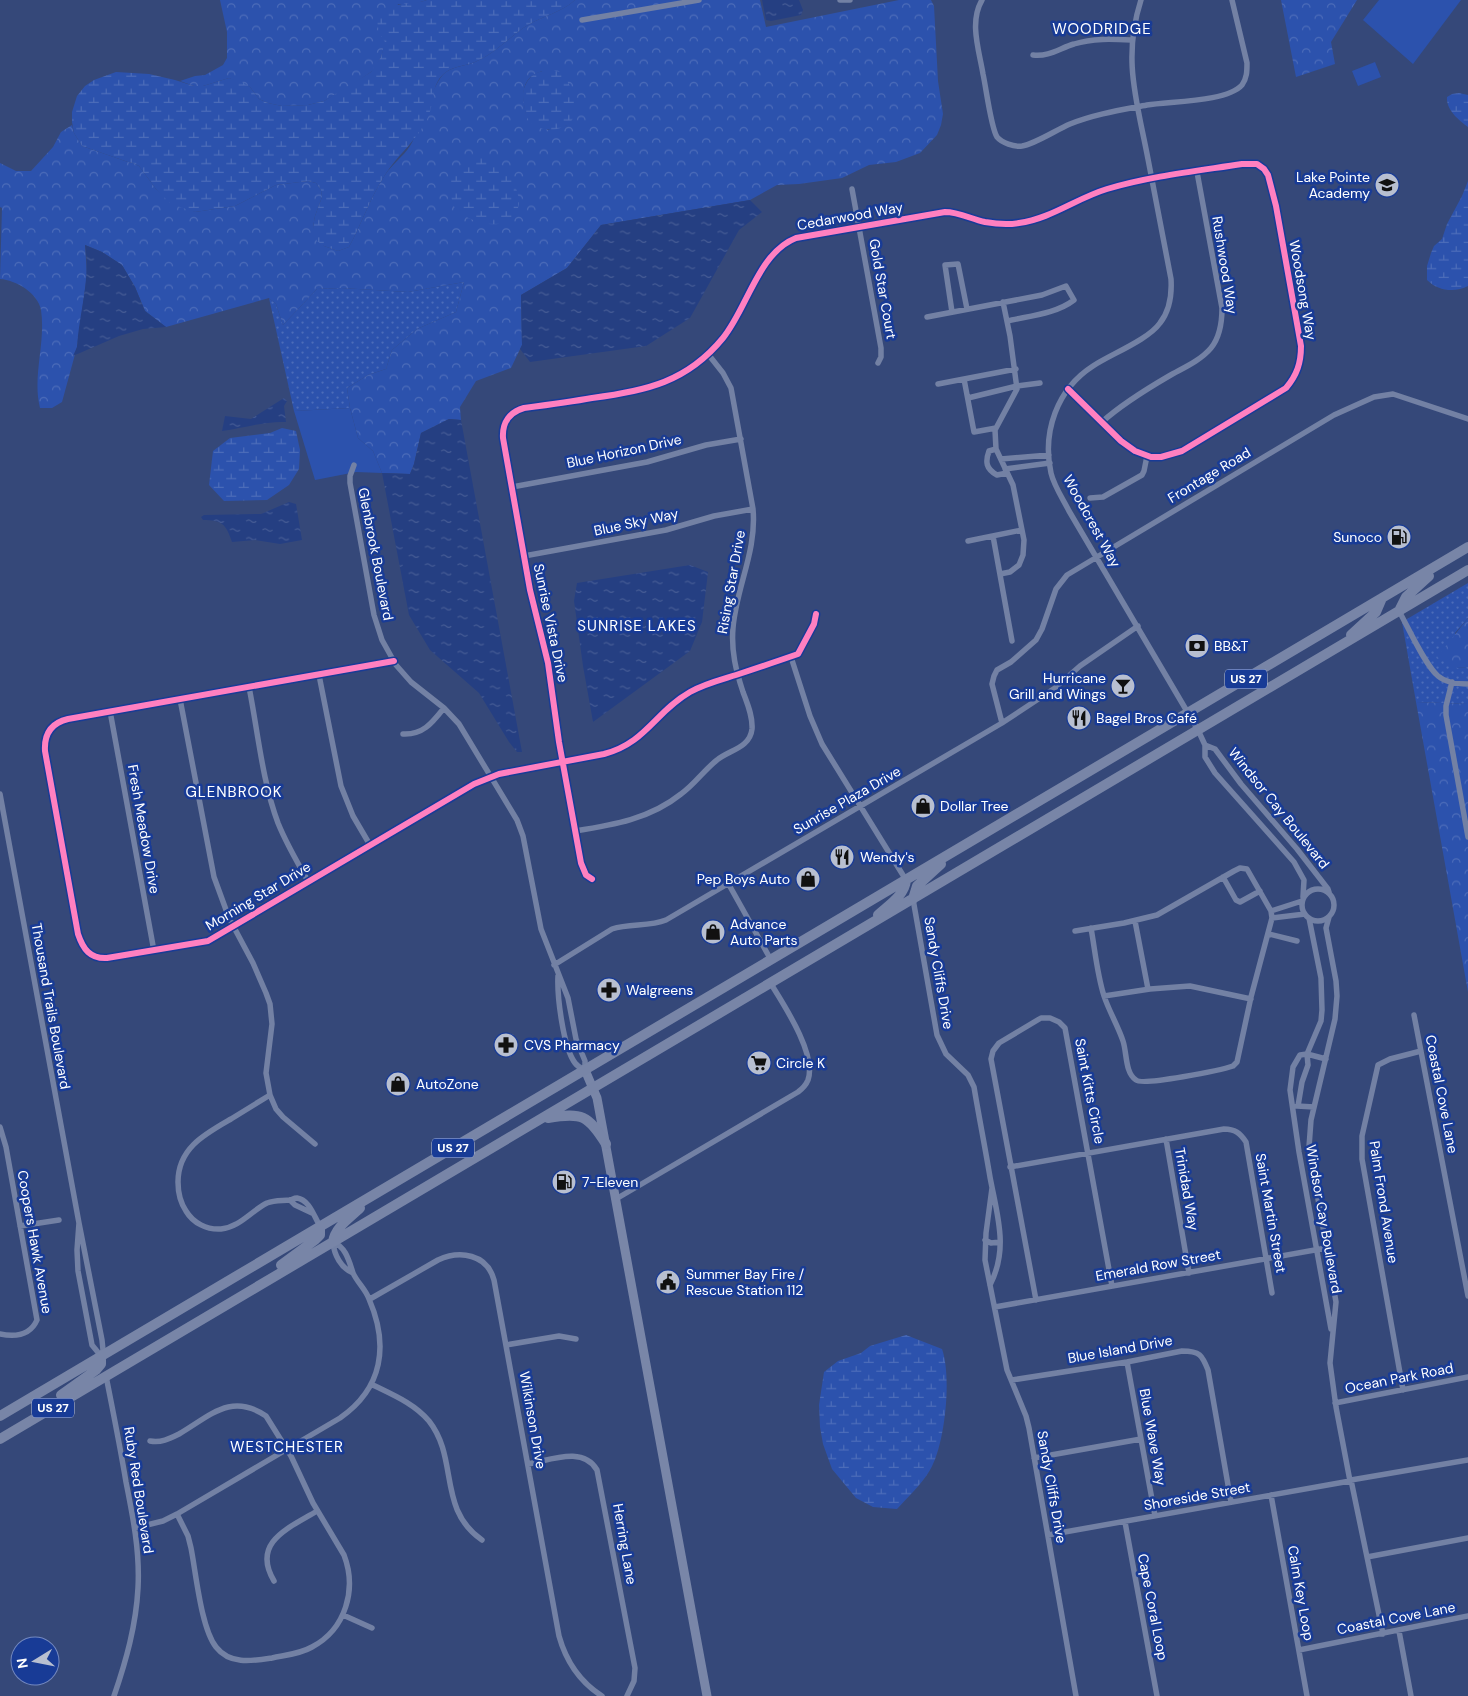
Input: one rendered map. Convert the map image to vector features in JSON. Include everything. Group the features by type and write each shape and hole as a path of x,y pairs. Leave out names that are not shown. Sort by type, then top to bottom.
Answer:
{"highway":[{"name":"US 27","path":"0,1416 1468,548"},
{"path":"1399,611 1406,597 1448,559"},
{"name":"US 27","path":"0,1439 1468,570"},
{"path":"1333,650 1376,612 1382,598"},
{"path":"913,899 917,886 956,850"},
{"path":"864,928 903,892 906,887 906,880"},
{"path":"540,1120 564,1115 576,1115 590,1121 606,1144"},
{"path":"333,1242 338,1228 376,1194"},
{"path":"196,1323 200,1316 208,1309 292,1259 318,1238 321,1232 320,1226"},
{"path":"0,1432 72,1389 98,1368 102,1362 101,1356"}],"main road":[{"path":"585,1070 594,1088 606,1144 708,1696"}],"street":[{"path":"582,20 664,3 699,0"},
{"path":"840,0 850,0"},
{"path":"982,0 976,19 976,33 995,132 1000,139 1012,145 1023,146 1083,119 1107,112 1165,102 1216,97 1231,92 1242,85 1246,77 1246,63 1232,0"},
{"name":"Woodcrest Way","path":"1142,0 1137,12 1132,40 1131,72 1171,280 1171,298 1161,323 1151,332 1092,366 1068,389 1051,421 1048,454 1051,474 1062,497 1198,730"},
{"path":"1033,55 1046,55 1069,45 1089,40 1132,40"},
{"name":"Woodsong Way","path":"1147,456 1161,457 1179,452 1286,388 1299,365 1301,346 1276,206 1268,175 1264,169 1255,163 1152,179"},
{"name":"Rushwood Way","path":"1102,422 1125,403 1193,363 1210,348 1218,335 1221,327 1222,308 1197,172"},
{"name":"Cedarwood Way","path":"512,487 502,434 506,422 513,413 524,408 632,393 648,389 677,376 708,354 729,330 767,261 779,247 789,241 802,236 945,212 963,214 986,222 1021,223 1043,217 1107,189 1152,179"},
{"name":"Gold Star Court","path":"852,189 881,348 881,357 878,364"},
{"path":"952,312 945,265 958,264 967,309"},
{"path":"927,317 1042,294 1066,286 1074,300 1069,304 1043,313 1007,321"},
{"path":"1000,574 1010,572 1019,565 1023,555 1024,540 1013,484 996,449 996,428 1018,389 1003,302"},
{"name":"Rising Star Drive","path":"575,831 624,822 659,808 687,789 718,759 745,743 751,733 752,721 737,674 733,652 733,624 753,542 753,509 729,383 708,354"},
{"path":"938,384 1016,369"},
{"path":"964,379 974,432 996,428"},
{"path":"968,398 1018,386 1040,383"},
{"path":"1068,389 1121,442 1134,451 1147,456 1142,475 1103,497 1090,498"},
{"name":"Frontage Road","path":"1002,723 992,684 997,670 1010,662 1036,640 1042,629 1056,589 1067,576 1334,415 1374,397 1393,394 1468,419"},
{"name":"Blue Horizon Drive","path":"512,487 647,462 706,445 740,439"},
{"path":"996,449 989,451 986,463 988,469 997,475 1006,471 1050,463"},
{"path":"1001,459 1048,454"},
{"name":"Glenbrook Boulevard","path":"354,466 350,476 350,483 379,634 394,662 415,686 444,708 463,730 517,820 521,830 541,928 568,998 576,1039 585,1061 585,1070"},
{"name":"Sunrise Vista Drive","path":"512,487 532,597 548,664 562,762 582,867 586,875 592,879"},
{"name":"Blue Sky Way","path":"524,556 666,530 719,514 753,509"},
{"path":"968,541 1022,530"},
{"path":"993,536 1012,641"},
{"path":"1399,611 1429,664 1438,676 1452,682 1468,684"},
{"path":"816,614 814,624 798,654 791,657 815,731 906,880"},
{"name":"Sunrise Plaza Drive","path":"554,965 612,929 622,926 660,922 862,806 1002,723 1055,688 1080,666 1138,626"},
{"name":"Morning Star Drive","path":"92,956 107,958 204,942 462,790 491,776 604,754 624,747 642,734 665,710 683,696 705,685 791,657"},
{"path":"88,962 92,956 83,947 78,934 45,751 46,729 63,720 394,662"},
{"path":"319,675 341,786 350,809 370,845"},
{"path":"1452,682 1446,715 1466,810 1468,837"},
{"path":"249,687 273,806 286,840 308,881"},
{"path":"180,699 211,868 232,926 253,963 269,1000 272,1020 266,1068 270,1095 276,1109 283,1117 315,1144"},
{"path":"403,734 424,730 444,708"},
{"name":"Fresh Meadow Drive","path":"110,711 154,951"},
{"name":"Windsor Cay Boulevard","path":"1198,730 1205,745 1205,757 1214,773 1286,852 1300,871 1304,880 1302,906 1307,916 1321,978 1322,999 1321,1021 1307,1054 1308,1065 1295,1106"},
{"name":"Windsor Cay Boulevard","path":"1205,745 1215,749 1333,897 1334,908 1326,928 1336,981 1335,1019 1314,1107 1308,1147 1336,1302 1330,1363 1335,1403 1383,1634"},
{"name":"Thousand Trails Boulevard","path":"0,794 78,1223 96,1305 103,1345 101,1356"},
{"path":"1261,824 1270,817"},
{"path":"1075,931 1091,928 1135,921 1157,915 1240,868 1247,869 1271,911 1272,918 1237,1062 1233,1066 1167,1079 1140,1082 1132,1076 1124,1042 1104,996 1091,928"},
{"path":"1223,877 1236,900 1240,902 1260,891"},
{"path":"728,883 771,960"},
{"name":"Windsor Cay Boulevard","path":"1303,899 1306,893 1315,888 1329,892"},
{"name":"Sandy Cliffs Drive","path":"913,899 937,1035 946,1054 968,1075 974,1087 1001,1228 997,1273 990,1285"},
{"path":"1271,911 1303,899"},
{"path":"1272,918 1307,916 1319,921 1329,917"},
{"path":"1135,921 1148,989"},
{"path":"1268,934 1297,941"},
{"path":"558,976 558,1000 566,1041 574,1062 585,1070"},
{"path":"616,1199 798,1092 807,1083 809,1066 800,1034 770,984"},
{"path":"1104,996 1148,989 1190,986 1251,999"},
{"name":"Coastal Cove Lane","path":"1414,1015 1468,1296"},
{"name":"Saint Kitts Circle","path":"1036,1300 991,1059 999,1043 1041,1018 1050,1018 1060,1022 1066,1028 1112,1286"},
{"name":"Palm Frond Avenue","path":"1403,1390 1364,1169 1361,1142 1378,1065 1390,1059 1421,1051"},
{"path":"1307,1054 1326,1059"},
{"name":"Windsor Cay Boulevard","path":"1307,1054 1300,1055 1293,1067 1290,1090 1295,1106 1316,1250 1333,1336"},
{"path":"270,1095 192,1144 179,1168 180,1196 187,1212 194,1220 207,1227 227,1228 237,1224 271,1202 297,1198 308,1203 320,1226"},
{"path":"1295,1106 1314,1107"},
{"name":"Coopers Hawk Avenue","path":"0,1127 6,1147 37,1320 32,1328 22,1334 0,1334"},
{"name":"Saint Martin Street","path":"1010,1167 1232,1129 1240,1133 1246,1142 1272,1293"},
{"name":"Trinidad Way","path":"1166,1139 1190,1272"},
{"name":"Sandy Cliffs Drive","path":"992,1188 985,1240 985,1260 1007,1370 1026,1416 1076,1696"},
{"path":"20,1226 59,1220"},
{"name":"Thousand Trails Boulevard","path":"78,1223 77,1257 85,1307 92,1345 101,1356"},
{"path":"985,1240 991,1243 1000,1242"},
{"path":"135,1528 163,1521 176,1514 344,1414 360,1400 371,1384 378,1367 381,1345 379,1326 370,1299 353,1273 352,1265 339,1245 333,1242"},
{"name":"Emerald Row Street","path":"995,1307 1326,1248"},
{"name":"Wilkinson Drive","path":"370,1299 441,1258 457,1255 473,1256 485,1264 492,1274 561,1643 578,1675 589,1687 602,1696"},
{"path":"85,1307 96,1305"},
{"path":"506,1345 559,1336 576,1339"},
{"name":"Blue Island Drive","path":"1012,1380 1127,1362 1182,1351 1192,1351 1199,1354 1203,1358 1208,1370 1231,1502"},
{"name":"Blue Wave Way","path":"1127,1362 1155,1516"},
{"name":"Ruby Red Boulevard","path":"106,1376 135,1528 138,1564 136,1608 128,1651 114,1696"},
{"name":"Ocean Park Road","path":"1335,1403 1468,1377"},
{"path":"371,1384 412,1405 432,1425 444,1450 456,1509 466,1525 482,1540"},
{"path":"150,1441 159,1442 171,1438 224,1408 238,1404 253,1408 266,1416 296,1465 317,1511 344,1555 349,1573 350,1592 343,1614 337,1625 327,1637 301,1652 251,1662 234,1659 222,1654 214,1645 206,1626 188,1536 176,1514"},
{"path":"1034,1458 1141,1439"},
{"name":"Herring Lane","path":"528,1464 577,1456 590,1462 599,1474 635,1668 634,1681 627,1696"},
{"name":"Shoreside Street","path":"1048,1535 1468,1460"},
{"name":"Calm Key Loop","path":"1271,1495 1307,1696"},
{"path":"274,1581 266,1560 267,1551 271,1543 282,1532 317,1511"},
{"name":"Cape Coral Loop","path":"1125,1522 1157,1696"},
{"path":"1367,1557 1468,1538"},
{"path":"343,1614 372,1628"},
{"name":"Coastal Cove Lane","path":"1299,1650 1468,1616"},
{"path":"1399,1631 1411,1696"}],"green space":[{"path":"220,0 427,0 413,4 398,4 381,57 371,72 324,101 308,105 282,106 259,99 250,87 229,78 203,86 194,86 180,81 205,75 223,65 227,58 227,32"},
{"path":"427,0 575,0 564,8 528,25 482,59 453,68 441,77 437,82 430,111 424,126 385,175 349,247 338,251 324,246 317,241 313,227 322,197 321,190 316,183 308,181 276,185 235,206 195,212 171,204 156,189 139,166 82,146 74,133 72,112 77,96 85,86 94,80 116,72 149,74 194,86 203,86 229,78 250,87 259,99 282,106 308,105 324,101 371,72 381,57 385,42 380,34 378,25 381,13 391,6"},
{"path":"575,0 760,0 766,27 899,0 931,0 934,6 938,81 943,114 941,125 937,135 920,153 896,162 869,165 842,178 777,185 750,200 601,225 567,268 521,295 522,345 511,368 476,381 460,407 461,420 449,419 421,433 410,474 382,473 373,451 358,438 347,388 368,375 386,369 392,350 417,329 456,312 464,282 408,292 341,288 317,289 283,325 276,304 269,298 166,327 145,311 135,287 122,265 102,252 85,245 87,275 77,347 62,402 52,408 40,408 37,384 42,335 41,310 36,298 25,288 13,282 0,279 2,208 0,207 0,163 16,171 31,171 53,147 61,132 72,125 74,133 82,146 139,166 156,189 163,195 195,212 235,206 276,185 308,181 316,183 321,190 322,197 313,227 324,246 338,251 349,247 380,184 388,171 410,146 431,95 441,77 449,70 482,59 528,25","holes":["542,71 567,125 548,130 526,114 524,88 526,83 535,74"]},
{"path":"1281,0 1357,0 1331,42 1335,64 1296,77"},
{"path":"1379,0 1461,0 1413,64 1363,20"},
{"path":"1375,62 1381,77 1358,86 1352,71"},
{"path":"552,70 563,73 572,92 576,107 572,120 568,125 554,130 539,128 533,124 526,116 523,100 524,88 532,75"},
{"path":"1459,93 1468,95 1468,127 1454,114 1447,102 1447,97"},
{"path":"480,157 492,158 502,165 516,189 519,201 516,216 503,223 487,224 475,221 458,212 453,205 450,178 463,164"},
{"path":"1468,181 1468,286 1458,290 1441,289 1427,280 1427,266 1434,246 1442,239 1447,224"},
{"path":"464,282 456,312 417,329 392,350 386,369 368,375 347,388 350,408 294,411 269,298 276,304 283,325 317,289 341,288 408,292"},
{"path":"350,408 358,438 373,451 382,473 356,472 315,480 294,411"},
{"path":"282,428 296,431 300,450 299,469 289,485 267,500 224,501 209,485 213,451 230,438 270,433"},
{"path":"1468,583 1468,618 1455,633 1457,668 1468,667 1468,704 1416,702 1402,622"},
{"path":"1468,618 1468,667 1457,668 1437,657"},
{"path":"1416,702 1468,704 1468,992"},
{"path":"906,1335 942,1349 945,1361 947,1393 940,1444 927,1475 897,1509 873,1507 856,1498 832,1469 823,1444 820,1427 819,1405 824,1372 838,1361 861,1353 870,1346"}],"water":[{"path":"762,0 799,0 803,10 801,15 771,21 766,20"},
{"path":"750,200 762,212 739,230 690,318 646,346 530,362 520,349 522,345 521,295 567,268 601,225"},
{"path":"85,245 102,252 122,265 135,287 145,311 166,327 143,329 119,336 73,356 77,347 86,283"},
{"path":"284,398 287,401 284,406 286,422 222,431 225,416 251,419"},
{"path":"449,419 461,420 522,752 517,752 509,742 479,693 430,650 409,615 382,473 410,474 421,433"},
{"path":"289,502 296,504 302,540 280,544 255,540 232,542 228,531 222,524 203,520 201,517 204,515 261,514"},
{"path":"690,565 708,572 702,622 690,651 593,722 574,601 577,583"}],"cycle path":[{"path":"592,879 586,875 581,863 559,742 548,663 530,590 503,438 504,427 508,418 524,408 648,388 664,382 695,365 723,338 763,268 772,256 783,245 796,238 945,212 989,223 1019,223 1053,213 1107,189 1140,181 1242,164 1257,164 1264,169 1268,175 1276,206 1301,346 1298,368 1286,388 1182,451 1161,457 1151,457 1135,451 1121,441 1068,389"},
{"path":"394,661 68,719 53,726 47,734 45,751 78,934 88,952 96,957 107,958 208,941 474,784 499,774 604,754 618,749 640,735 678,700 690,692 712,682 798,654 814,624 816,614"}],"place":[{"name":"Lake Pointe Academy","path":"1387,185"},
{"name":"Sunoco","path":"1399,537"},
{"name":"BB&T","path":"1197,646"},
{"name":"Hurricane Grill and Wings","path":"1123,686"},
{"name":"Bagel Bros Café","path":"1079,718"},
{"name":"Dollar Tree","path":"923,806"},
{"name":"Wendy's","path":"842,857"},
{"name":"Pep Boys Auto","path":"808,879"},
{"name":"Advance Auto Parts","path":"713,932"},
{"name":"Walgreens","path":"609,990"},
{"name":"CVS Pharmacy","path":"506,1045"},
{"name":"Circle K","path":"759,1063"},
{"name":"AutoZone","path":"398,1084"},
{"name":"7-Eleven","path":"564,1182"},
{"name":"Summer Bay Fire / Rescue Station 112","path":"668,1282"}],"district":[{"name":"WOODRIDGE","path":"1102,29"},
{"name":"SUNRISE LAKES","path":"637,626"},
{"name":"GLENBROOK","path":"234,792"},
{"name":"WESTCHESTER","path":"287,1447"}]}
